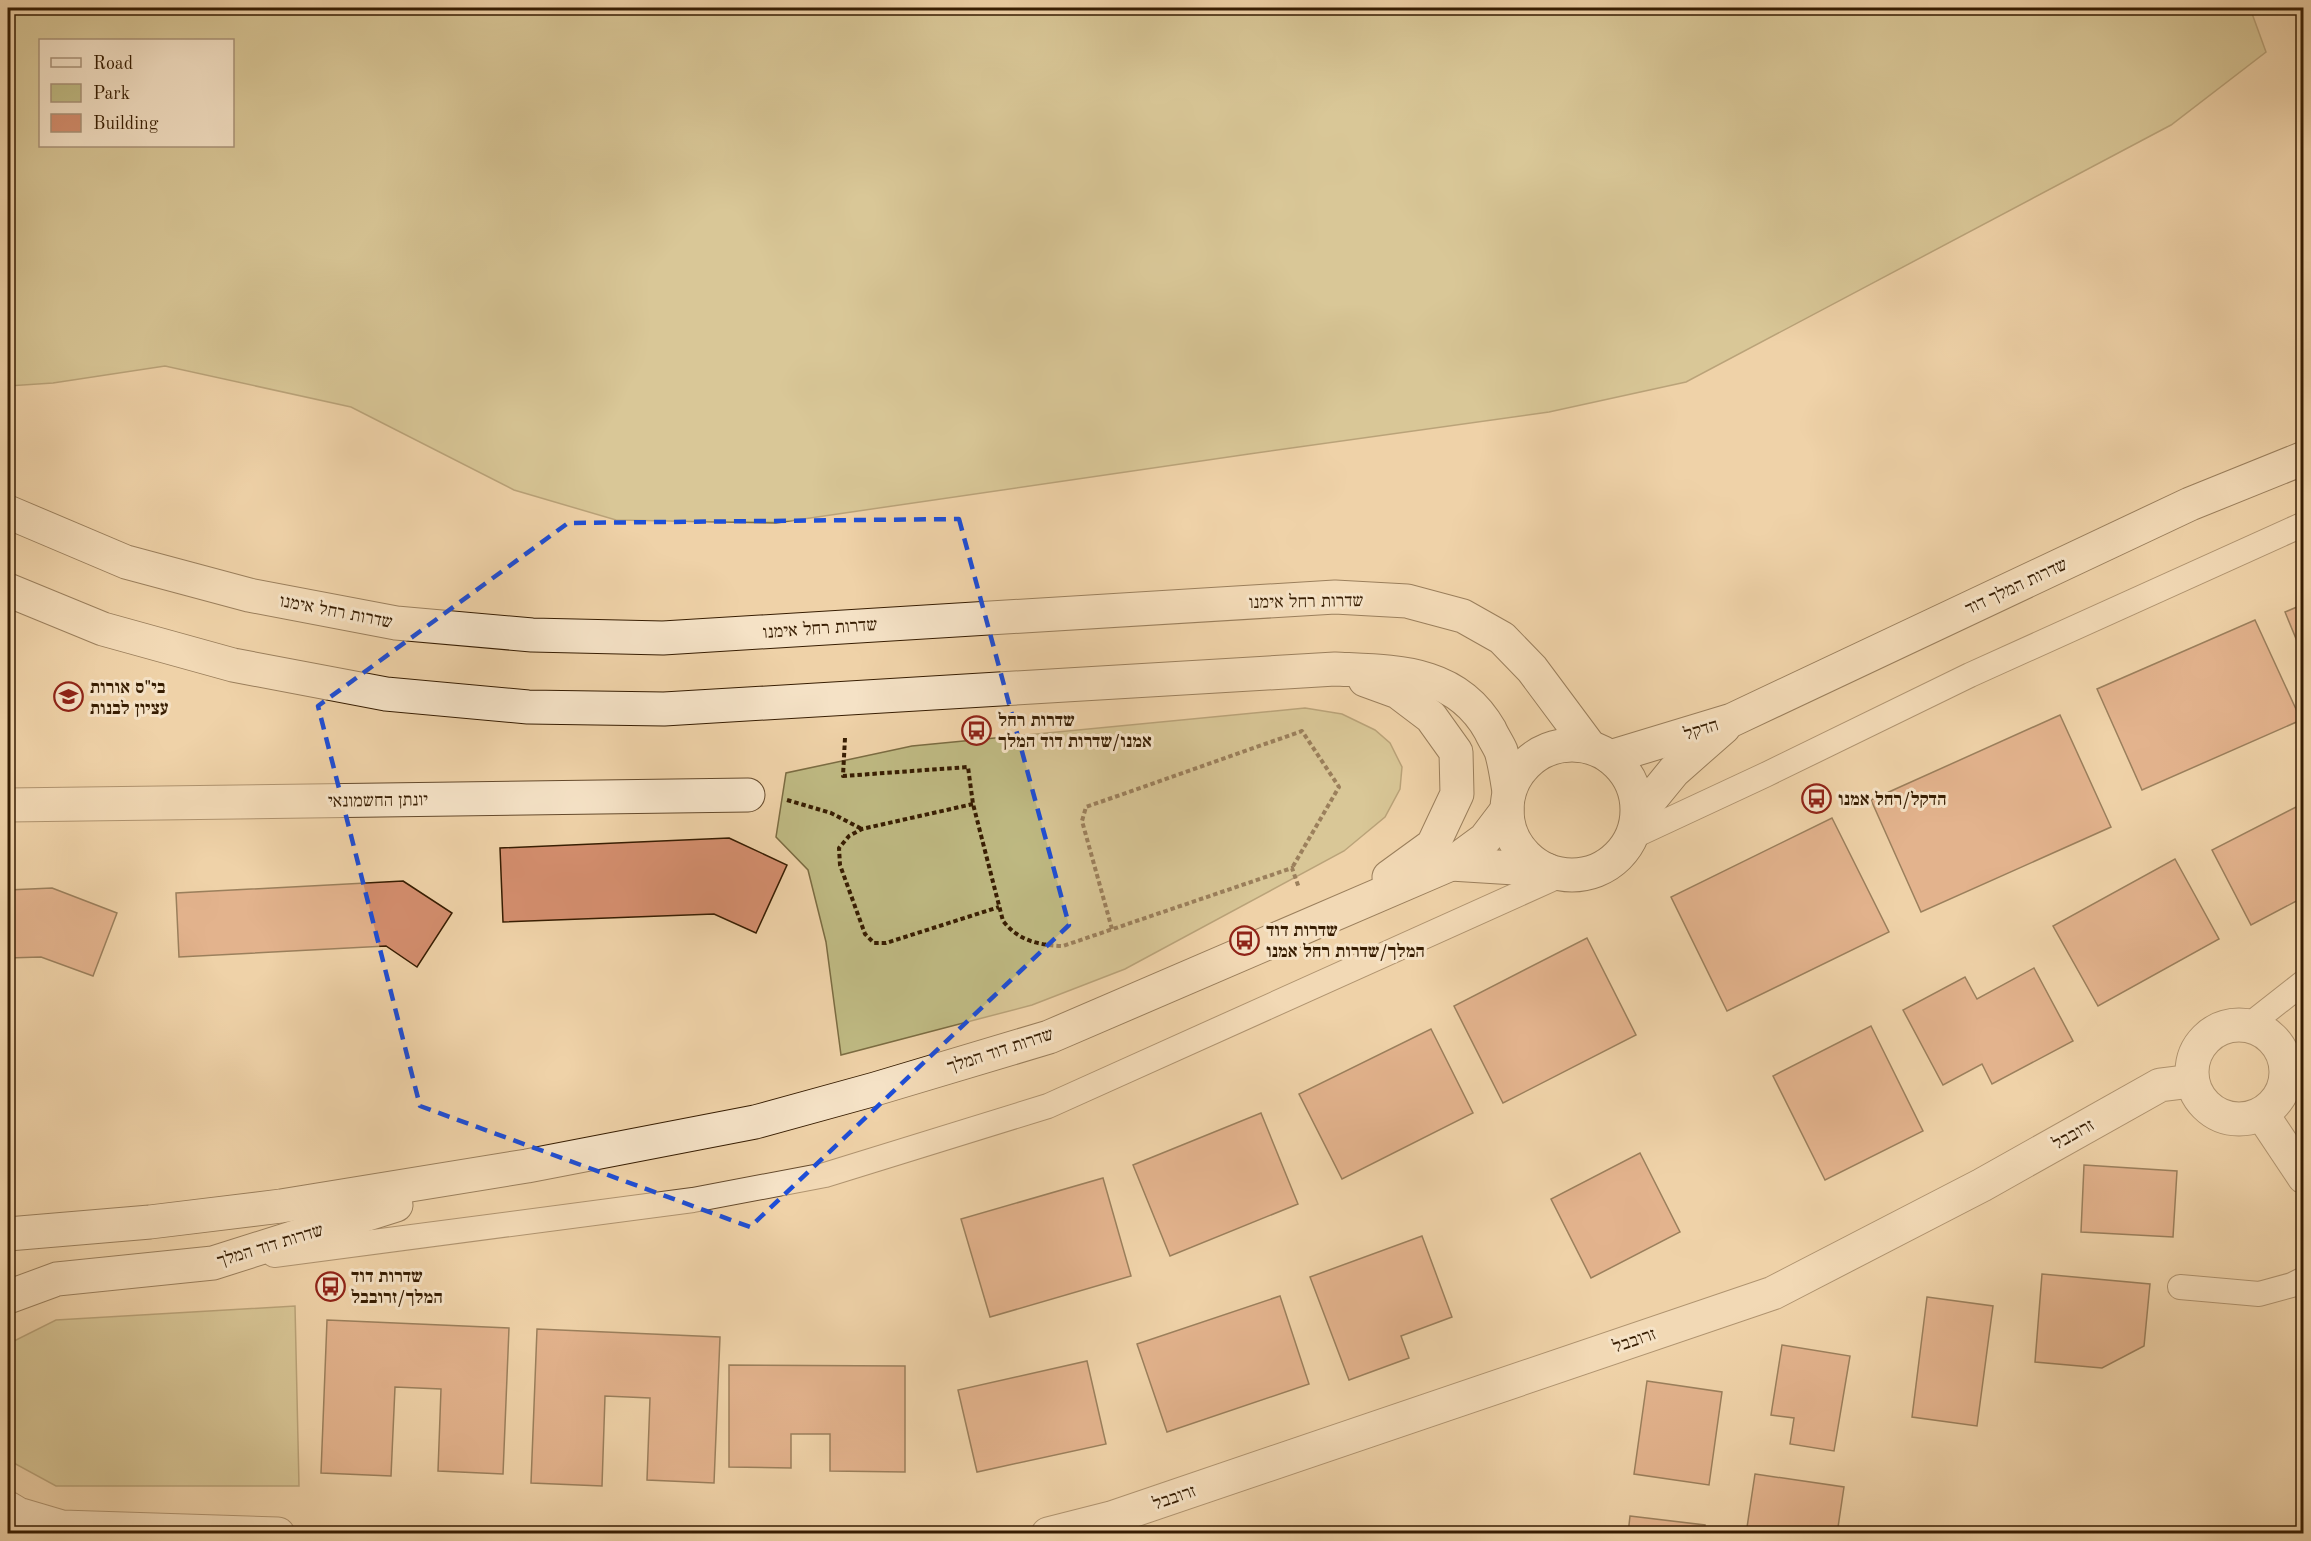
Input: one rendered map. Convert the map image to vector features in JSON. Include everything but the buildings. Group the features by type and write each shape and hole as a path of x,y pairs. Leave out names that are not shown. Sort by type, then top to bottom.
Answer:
{"street":[{"name":"שדרות המלך דוד","path":"1732,720 2190,504 2304,458"},
{"name":"שדרות רחל אימנו","path":"8,512 126,562 249,595 396,623 532,635 663,638 1335,597 1407,601 1462,616 1502,638 1532,669 1600,752"},
{"path":"8,590 103,629 233,665 386,694 528,707 664,709 1335,669 1397,672 1438,682 1455,692 1481,714 1501,750 1510,828 1518,846 1530,860 1554,872 1583,875 1603,868 1620,855 1635,826 1635,793 1626,773 1600,752 1570,745 1550,749 1532,759 1518,773 1508,801"},
{"path":"1335,669 1398,692 1431,717 1456,752 1457,794 1433,845 1343,910"},
{"name":"הדקל","path":"1600,752 1732,720"},
{"name":"הדקל","path":"1635,826 1674,771 1732,720"},
{"name":"יונתן החשמונאי","path":"8,805 747,795"},
{"name":"שדרות דוד המלך","path":"8,1234 150,1222 281,1206 527,1166 755,1122 875,1089 1049,1036 1451,864 1485,839 1508,801"},
{"name":"שדרות דוד המלך","path":"1451,864 1554,872"},
{"path":"2231,1025 2248,1026 2263,1031 2279,1047 2285,1062 2286,1079 2275,1104 2262,1114 2246,1119 2229,1119 2214,1113 2198,1097 2192,1081 2192,1065 2197,1049 2208,1036 2231,1025"},
{"name":"זרובבל","path":"1048,1533 1120,1526 1773,1293 1982,1185 2160,1085 2192,1081"},
{"path":"2262,1114 2304,1177"},
{"name":"שדרות דוד המלך","path":"8,1297 57,1279 213,1263 352,1218 527,1166"},
{"path":"8,1508 18,1514 62,1527 278,1533"}],"lane":[{"path":"1635,826 1766,775 1970,675 2304,524"},
{"path":"213,1263 693,1200 825,1175 1048,1106 1554,872"},
{"path":"2248,1026 2304,982"},
{"path":"2180,1287 2259,1294 2304,1279"}],"path":[{"path":"848,699 843,776 968,767 973,804 1003,921 1011,931 1030,942 1064,946 1292,868 1339,787 1302,731 1086,807 1082,821 1112,929"},
{"path":"747,795 791,801 819,808 862,829"},
{"path":"973,804 862,829 849,836 839,848 840,865 866,934 874,943 886,943 999,907"},
{"path":"1292,868 1310,925"}],"highlighted area":[{"path":"959,519 1069,925 750,1227 420,1106 318,706 568,523"}],"green space":[{"path":"8,8 2250,8 2266,52 2171,125 1686,382 1549,412 776,523 616,520 514,490 351,407 165,366 53,383 8,386"},
{"path":"1305,708 1342,714 1375,730 1390,743 1402,767 1400,789 1385,817 1344,851 1125,969 1032,1005 841,1055 826,942 808,870 776,837 786,773 912,746"},
{"path":"295,1306 299,1486 56,1486 8,1458 8,1344 56,1320"}],"place":[{"name":"בי\"ס אורות עציון לבנות","path":"69,697"},
{"name":"שדרות רחל אמנו/שדרות דוד המלך","path":"977,730"},
{"name":"הדקל/רחל אמנו","path":"1817,799"},
{"name":"שדרות דוד המלך/שדרות רחל אמנו","path":"1245,940"},
{"name":"שדרות דוד המלך/זרובבל","path":"330,1286"}]}
